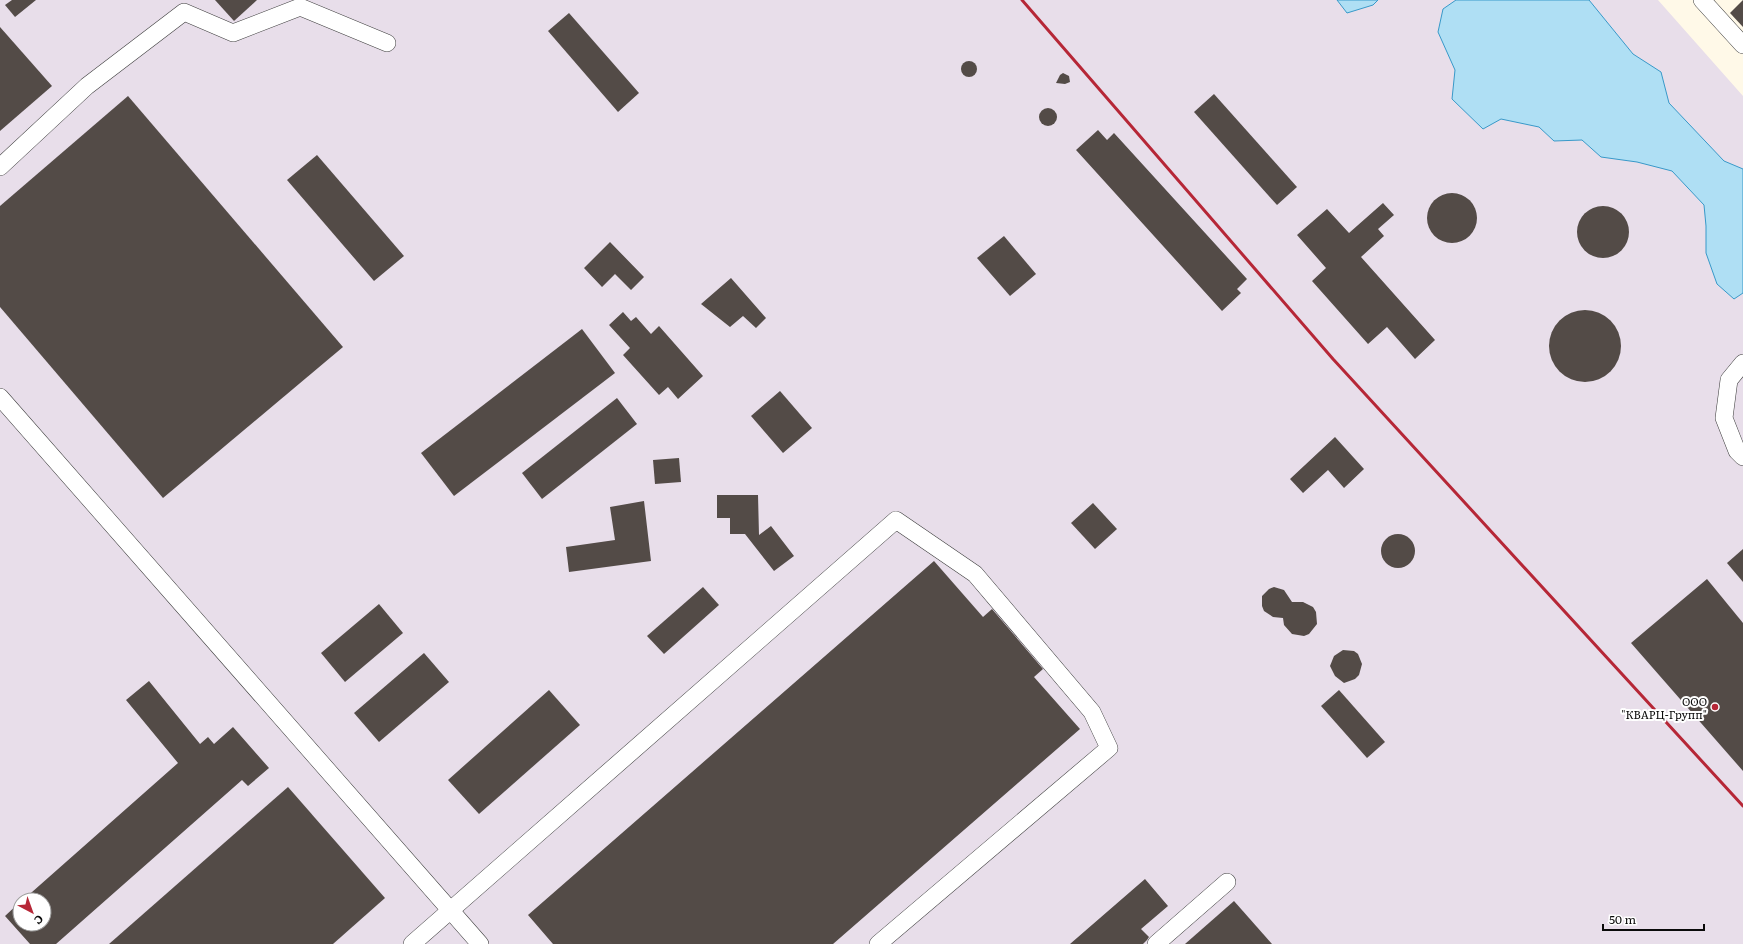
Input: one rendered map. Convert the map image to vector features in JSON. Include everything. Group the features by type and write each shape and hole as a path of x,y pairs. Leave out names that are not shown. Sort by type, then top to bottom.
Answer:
{"lane":[{"path":"1702,0 1743,45"},
{"path":"0,167 86,86 184,12 233,33 300,7 387,43"},
{"path":"1743,363 1729,380 1724,418 1737,451 1743,457"},
{"path":"0,397 480,944"},
{"path":"412,944 896,520 976,574 1092,712 1109,748 878,944"},
{"path":"1156,944 1227,882"}],"shaded area":[{"path":"0,0 1658,0 1743,96 1743,944 0,944"}],"water":[{"path":"1337,0 1378,0 1373,5 1347,13"},
{"path":"1456,0 1589,0 1633,54 1661,72 1669,103 1724,161 1743,169 1743,293 1734,299 1717,284 1706,253 1704,205 1672,171 1637,162 1601,157 1582,140 1554,141 1539,127 1501,119 1483,129 1452,99 1455,70 1438,32 1443,9"}],"building":[{"path":"12,0 36,0 15,17 5,5"},
{"path":"215,0 257,0 234,21"},
{"path":"1743,0 1743,27 1730,13"},
{"path":"569,13 639,93 618,112 548,31"},
{"path":"0,27 52,86 0,131"},
{"path":"969,61 975,63 977,69 975,75 969,77 963,75 961,69 963,63"},
{"path":"1063,73 1069,76 1070,82 1065,84 1056,83 1060,75"},
{"path":"1214,94 1297,187 1277,205 1194,112"},
{"path":"128,96 343,347 163,498 0,307 0,206"},
{"path":"1044,108 1052,108 1057,113 1055,124 1052,126 1044,126 1039,121 1039,113"},
{"path":"1098,130 1107,140 1114,133 1247,279 1237,289 1241,293 1222,311 1076,150"},
{"path":"317,155 404,256 374,281 287,180"},
{"path":"1452,193 1461,195 1472,204 1477,218 1475,227 1466,238 1452,243 1443,241 1432,232 1427,218 1429,209 1438,198"},
{"path":"1383,203 1394,215 1378,229 1384,236 1361,257 1435,340 1415,359 1387,327 1368,344 1312,281 1326,268 1297,235 1327,209 1349,233"},
{"path":"1603,206 1617,210 1625,218 1629,232 1625,246 1617,254 1603,258 1589,254 1581,246 1577,232 1581,218 1589,210"},
{"path":"1004,236 1036,274 1010,296 977,258"},
{"path":"610,242 644,277 631,290 615,274 602,287 584,268"},
{"path":"731,278 766,318 756,328 743,316 730,327 701,304"},
{"path":"1578,310 1592,310 1599,312 1611,320 1619,332 1621,346 1619,360 1611,372 1599,380 1592,382 1578,382 1571,380 1559,372 1551,360 1549,353 1549,339 1551,332 1559,320 1571,312"},
{"path":"623,312 631,321 636,317 651,334 659,326 703,376 678,399 668,387 659,395 623,355 630,348 609,325"},
{"path":"582,329 615,373 454,496 421,453"},
{"path":"780,391 812,428 783,453 751,416"},
{"path":"617,398 637,424 542,499 522,473"},
{"path":"1335,437 1364,469 1344,488 1328,470 1303,493 1290,479"},
{"path":"679,458 681,482 655,484 653,460"},
{"path":"717,495 758,495 759,535 771,526 794,556 774,571 745,534 730,534 730,518 717,518"},
{"path":"644,501 651,561 569,572 566,547 615,540 610,507"},
{"path":"1093,503 1117,529 1095,549 1071,523"},
{"path":"1401,534 1410,539 1414,544 1414,558 1410,563 1405,567 1395,568 1391,567 1382,558 1381,548 1382,544 1391,535"},
{"path":"1743,549 1743,582 1727,563"},
{"path":"934,561 983,617 992,609 1043,669 1034,677 1080,729 833,944 553,944 528,915"},
{"name":"ООО \"КВАРЦ-Групп\"","path":"1707,579 1743,623 1743,771 1631,643"},
{"path":"703,587 719,605 664,654 647,636"},
{"path":"1274,587 1284,590 1292,602 1303,602 1313,607 1316,612 1317,624 1309,634 1304,636 1292,634 1284,625 1283,618 1273,617 1264,611 1262,606 1262,596 1269,589"},
{"path":"379,604 403,633 345,682 321,653"},
{"path":"1343,650 1354,651 1358,654 1362,664 1359,675 1355,679 1344,683 1335,676 1330,666 1334,656"},
{"path":"424,653 449,682 379,742 354,713"},
{"path":"149,681 200,744 208,737 214,744 233,727 269,768 248,786 242,780 56,944 30,944 19,932 52,932 52,892 32,892 178,763 126,700"},
{"path":"549,690 580,725 479,814 448,780"},
{"path":"1339,690 1385,742 1367,758 1321,706"},
{"path":"288,787 385,898 333,944 109,944"},
{"path":"1145,879 1168,906 1141,929 1149,937 1143,944 1070,944"},
{"path":"1234,901 1272,944 1185,944"},
{"path":"12,909 12,924 5,916"}],"railway":[{"path":"1022,0 1333,359 1743,806"}],"place":[{"name":"ООО \"КВАРЦ-Групп\"","path":"1715,707"}]}
